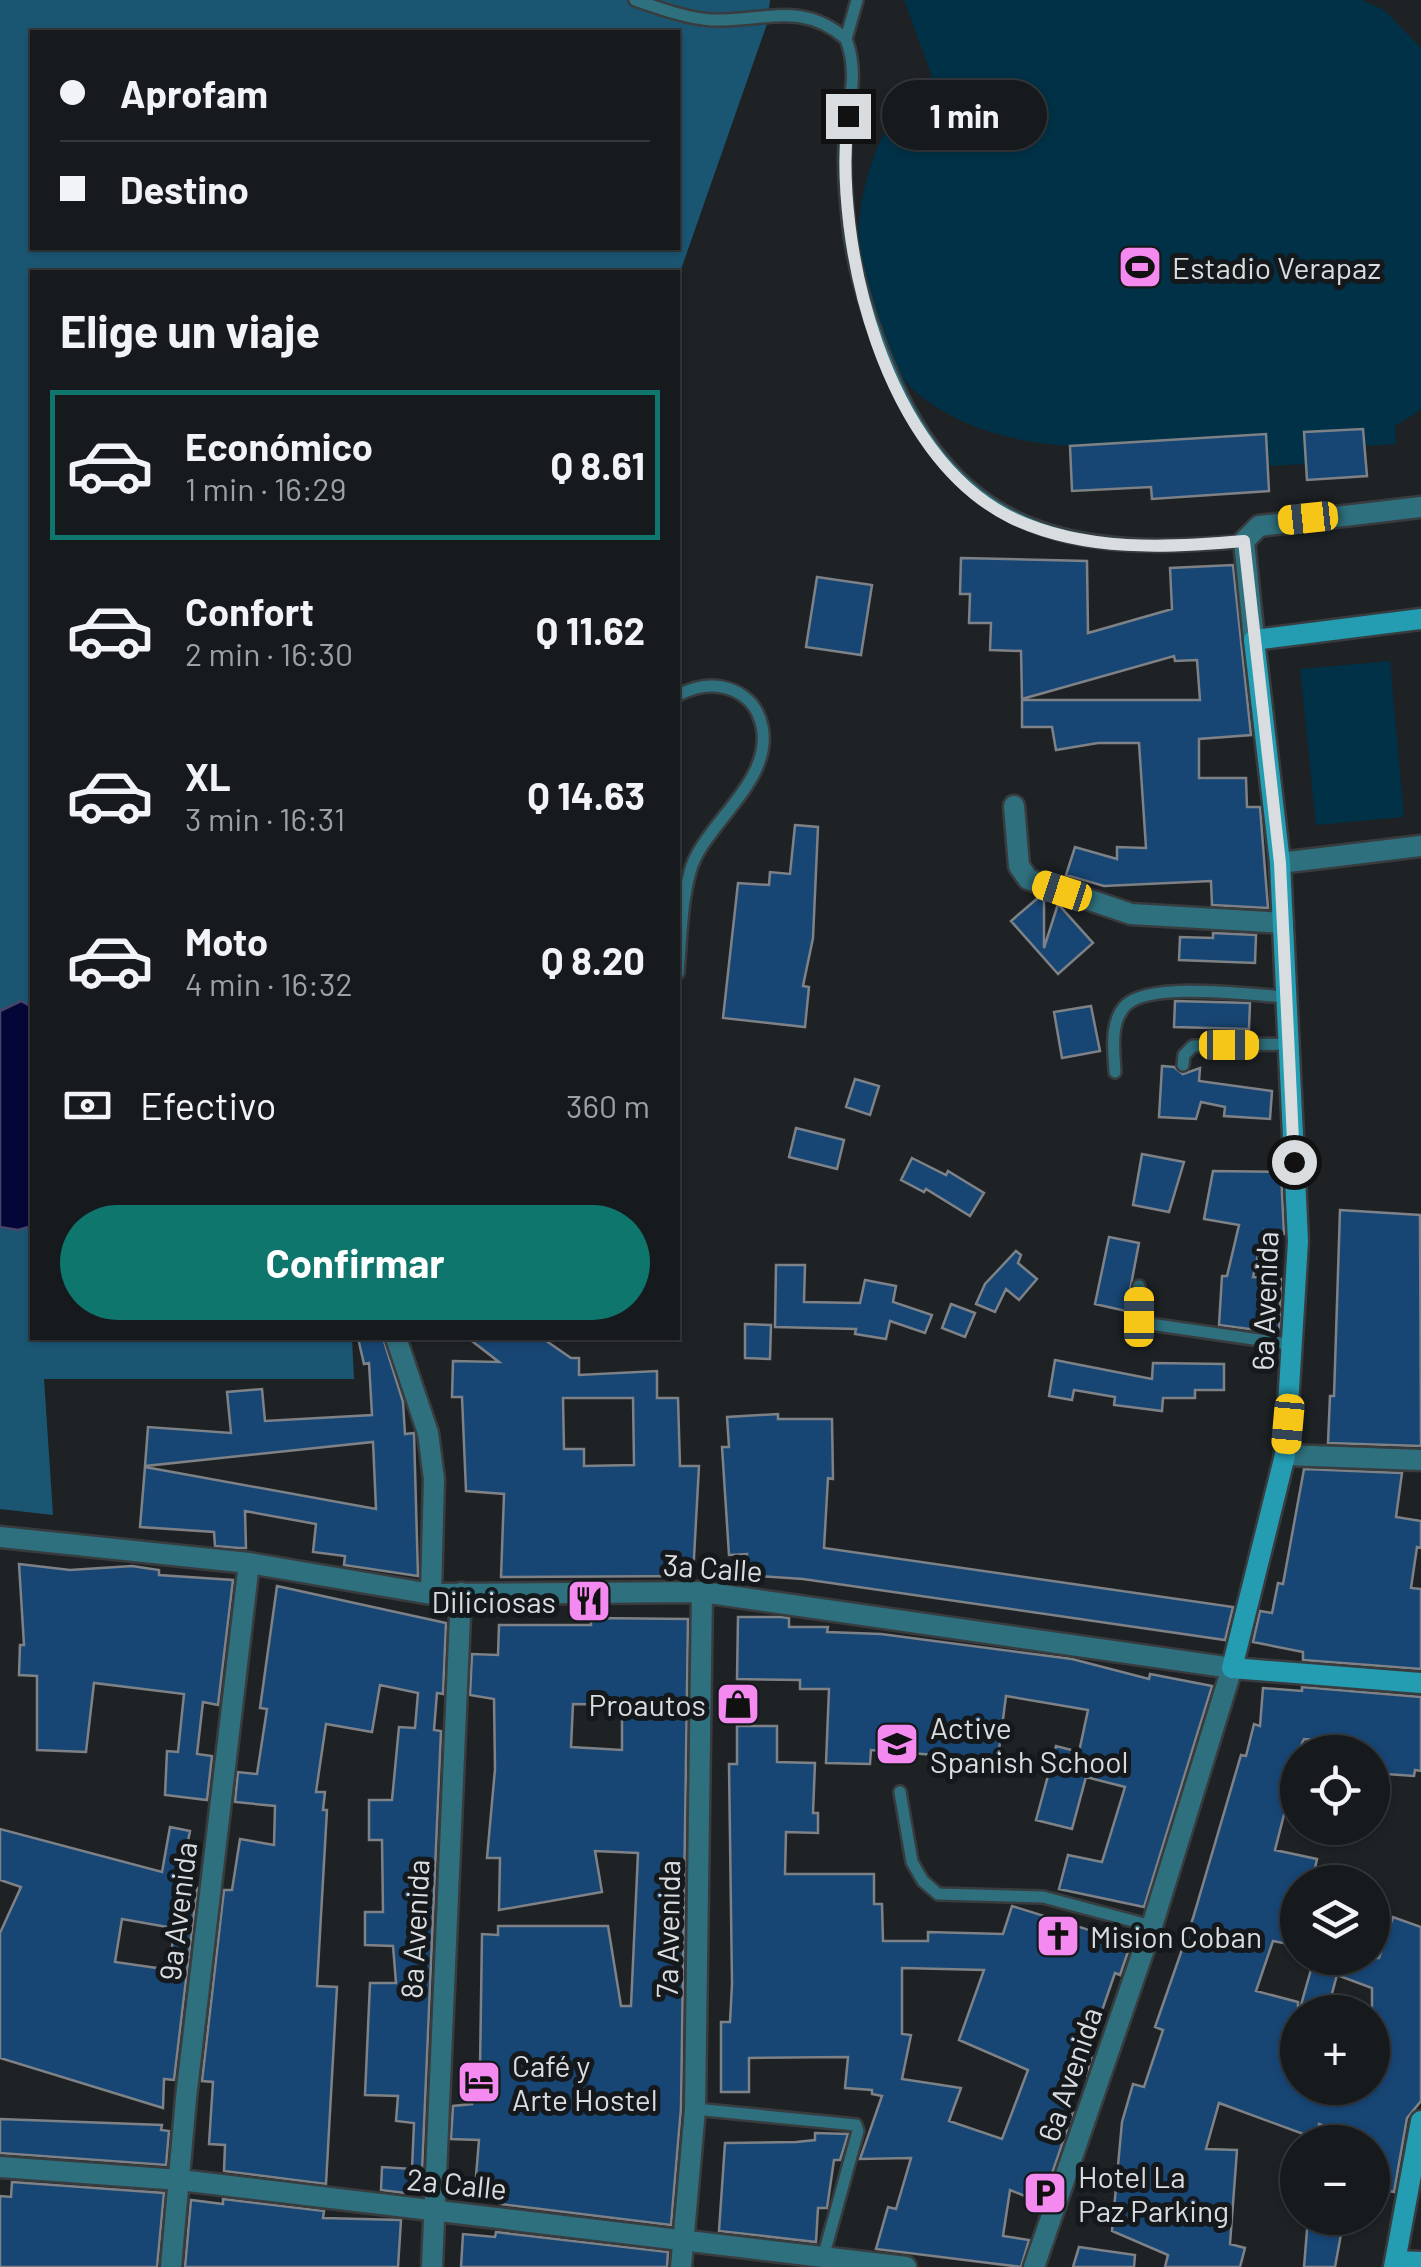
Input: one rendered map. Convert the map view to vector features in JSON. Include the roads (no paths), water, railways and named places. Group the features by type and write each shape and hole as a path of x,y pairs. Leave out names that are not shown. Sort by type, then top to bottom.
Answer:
{"street":[{"path":"1244,541 1270,522 1421,507"},
{"name":"6a Avenida","path":"1034,2267 1152,1926 1232,1668 1285,1455 1298,1241 1280,863 1244,541"},
{"path":"1254,640 1421,618"},
{"path":"1014,806 1020,866 1028,880 1131,914 1283,923"},
{"path":"1280,863 1421,846"},
{"path":"397,1340 430,1449 434,1480 431,1594"},
{"path":"1285,1455 1421,1460"},
{"name":"3a Calle","path":"0,1537 249,1564 431,1594 702,1592 1232,1668 1421,1683"},
{"name":"9a Avenida","path":"171,2267 230,1703 249,1564"},
{"name":"7a Avenida","path":"681,2267 695,2109 702,1592"},
{"name":"8a Avenida","path":"432,2267 438,2212 443,1942 462,1593"},
{"path":"1421,2121 1394,2264 1421,2262"},
{"name":"2a Calle","path":"0,2167 180,2180 824,2254 906,2267"}],"lane":[{"path":"635,0 713,20 795,12 817,19 846,38"},
{"path":"857,0 846,38 855,76 844,146 849,231 880,345 925,441 950,472 978,495 1012,517 1048,531 1079,540 1126,544 1244,541"},
{"path":"680,695 705,686 733,690 756,708 763,731 756,760 737,804 690,869 680,956"},
{"path":"1115,1072 1113,1038 1120,1012 1138,998 1183,992 1287,996"},
{"path":"1182,1065 1184,1054 1193,1046 1289,1044"},
{"path":"1139,1286 1143,1324 1294,1345"},
{"path":"900,1792 912,1862 923,1881 938,1894 1042,1897 1152,1926"},
{"path":"695,2109 856,2125 858,2132 824,2254"}],"place":[{"name":"Estadio Verapaz","path":"1140,267"},
{"name":"Diliciosas","path":"589,1601"},
{"name":"Proautos","path":"738,1704"},
{"name":"Active Spanish School","path":"897,1744"},
{"name":"Mision Coban","path":"1058,1936"},
{"name":"Café y Arte Hostel","path":"479,2082"},
{"name":"Hotel La Paz Parking","path":"1045,2193"}]}
